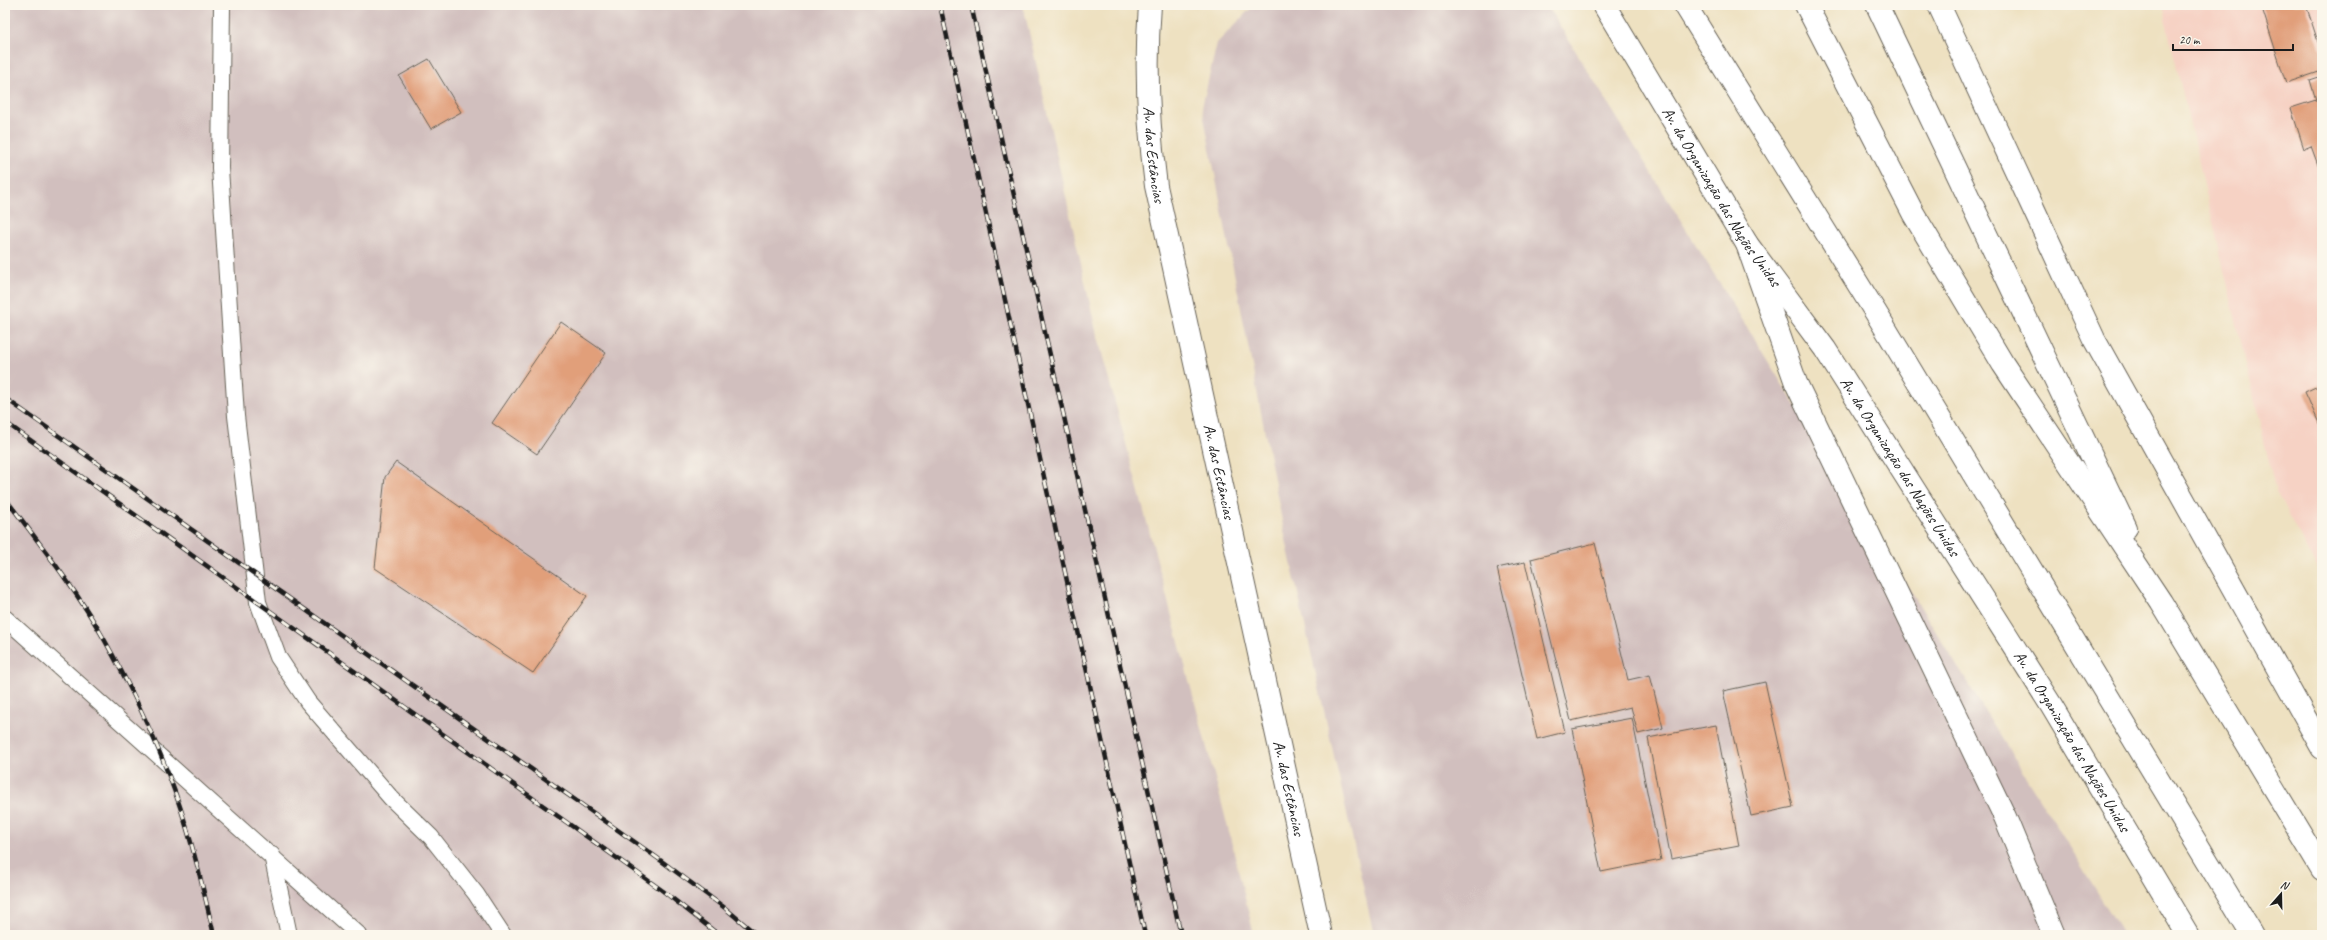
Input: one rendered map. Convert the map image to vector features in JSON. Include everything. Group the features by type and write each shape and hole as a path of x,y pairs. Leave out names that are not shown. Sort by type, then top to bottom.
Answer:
{"main road":[{"name":"Av. das Estâncias","path":"1150,5 1147,50 1147,94 1149,137 1156,186 1321,935"},
{"name":"Av. da Organização das Nações Unidas","path":"1604,5 1747,244 1825,349 2051,705 2188,935"},
{"path":"1685,5 1876,313 2252,935"},
{"path":"1806,5 1926,233 2003,364 2161,602 2322,870"},
{"path":"1877,5 2161,602"},
{"path":"1939,5 2094,339 2322,748"},
{"path":"1747,244 1796,383 2005,817 2054,935"}],"lane":[{"path":"222,5 220,168 236,416 258,602 278,657 308,702 391,798 431,838 476,894 503,935"},
{"path":"5,618 272,855 359,935"},
{"path":"272,855 289,935"}],"shaded area":[{"path":"5,5 1023,5 1096,331 1224,812 1254,935 5,935"},
{"path":"1254,5 1547,5 2124,935 1374,935 1284,531 1202,107 1217,43"},
{"path":"2162,5 2322,5 2322,577 2276,492"}],"building":[{"path":"2261,5 2306,5 2322,54 2322,71 2286,83"},
{"path":"429,59 461,112 431,129 399,76"},
{"path":"2322,76 2322,176 2311,146 2304,149 2291,108 2316,100 2310,80"},
{"path":"561,322 606,353 537,454 492,423"},
{"path":"2322,384 2322,430 2305,392"},
{"path":"396,462 587,596 533,673 375,568 385,477"},
{"path":"1595,543 1628,680 1650,675 1663,728 1638,734 1631,707 1571,721 1531,559"},
{"path":"1525,562 1565,732 1537,739 1497,568"},
{"path":"1765,682 1793,807 1751,816 1723,691"},
{"path":"1632,718 1661,860 1601,872 1572,729"},
{"path":"1716,725 1739,846 1671,859 1648,738"}],"railway":[{"path":"940,5 1145,935"},
{"path":"971,5 1181,935"},
{"path":"5,398 656,857 725,908 757,935"},
{"path":"5,422 663,891 719,935"},
{"path":"5,498 82,602 104,639 134,696 161,755 182,812 197,864 214,935"}]}
